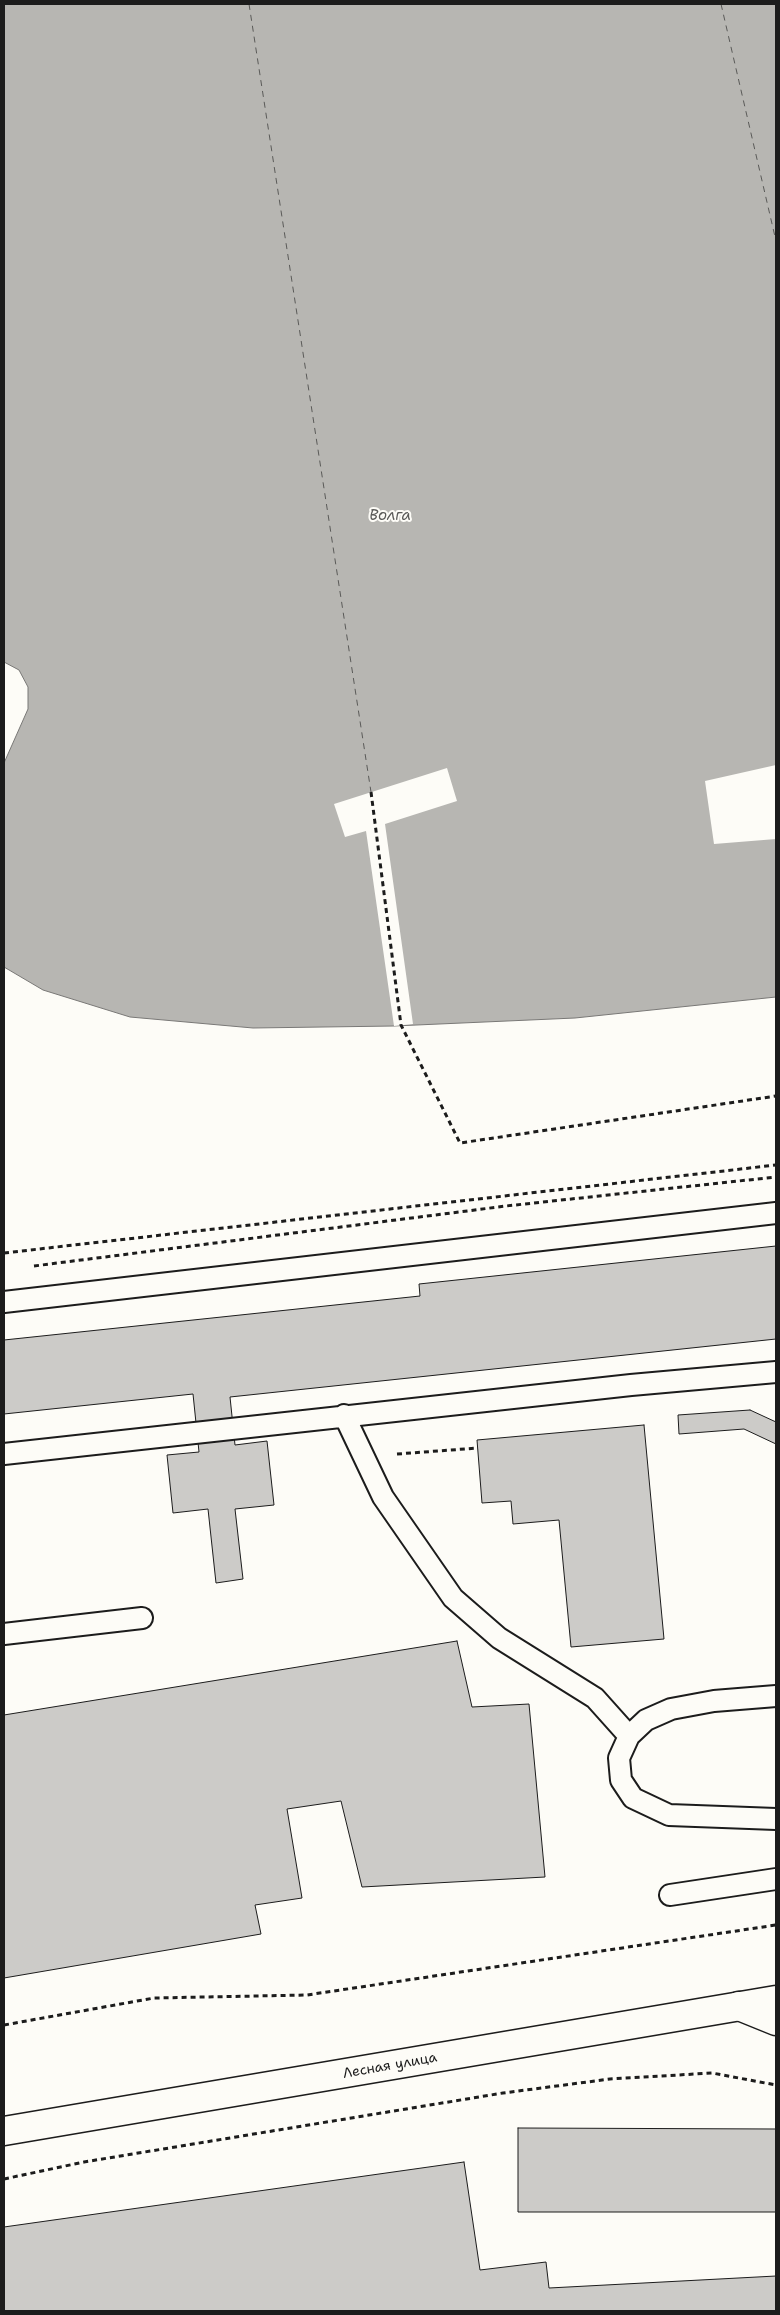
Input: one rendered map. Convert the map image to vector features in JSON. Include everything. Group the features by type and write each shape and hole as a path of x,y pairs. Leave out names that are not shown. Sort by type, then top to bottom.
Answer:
{"main road":[{"name":"Лесная улица","path":"4,2131 776,2000"},
{"path":"739,2006 776,2021"}],"lane":[{"path":"4,1302 776,1213"},
{"path":"4,1454 631,1384 776,1372"},
{"path":"344,1415 383,1497 453,1598 499,1638 595,1698 629,1736"},
{"path":"4,1634 142,1618"},
{"path":"776,1696 714,1701 671,1709 646,1720 629,1736 619,1758 621,1780 632,1798 669,1815 776,1818"},
{"path":"670,1896 776,1879"}],"path":[{"path":"371,792 401,1025 460,1144 776,1096"},
{"path":"4,1254 776,1164"},
{"path":"26,1267 506,1206 776,1176"},
{"path":"397,1454 478,1448"},
{"path":"4,2025 154,1998 307,1995 776,1925"},
{"path":"4,2179 103,2159 503,2093 610,2079 712,2073 776,2085"}],"water":[{"name":"Волга","path":"4,4 776,4 776,997 575,1018 394,1026 253,1028 130,1017 43,990 4,967 4,763 28,709 28,687 19,670 4,662"}],"pier":[{"path":"776,765 776,839 714,844 705,781"},
{"path":"447,768 457,801 385,824 413,1024 394,1026 366,831 345,837 334,804"}],"building":[{"path":"776,1246 776,1339 230,1397 235,1445 267,1441 274,1505 235,1509 243,1579 216,1583 208,1509 173,1513 167,1455 199,1452 193,1394 4,1414 4,1340 420,1296 419,1284"},
{"path":"750,1410 776,1422 776,1444 744,1429 679,1434 678,1415"},
{"path":"644,1425 664,1639 571,1647 559,1520 513,1524 511,1501 482,1503 477,1440"},
{"path":"457,1641 472,1707 529,1704 545,1877 362,1887 341,1801 287,1809 302,1898 255,1905 261,1934 4,1978 4,1715"},
{"path":"518,2128 776,2129 776,2212 518,2212"},
{"path":"464,2162 480,2270 546,2262 549,2288 776,2276 776,2311 4,2311 4,2227"}],"ferry route":[{"path":"249,4 371,792"},
{"path":"721,4 776,241"}]}
